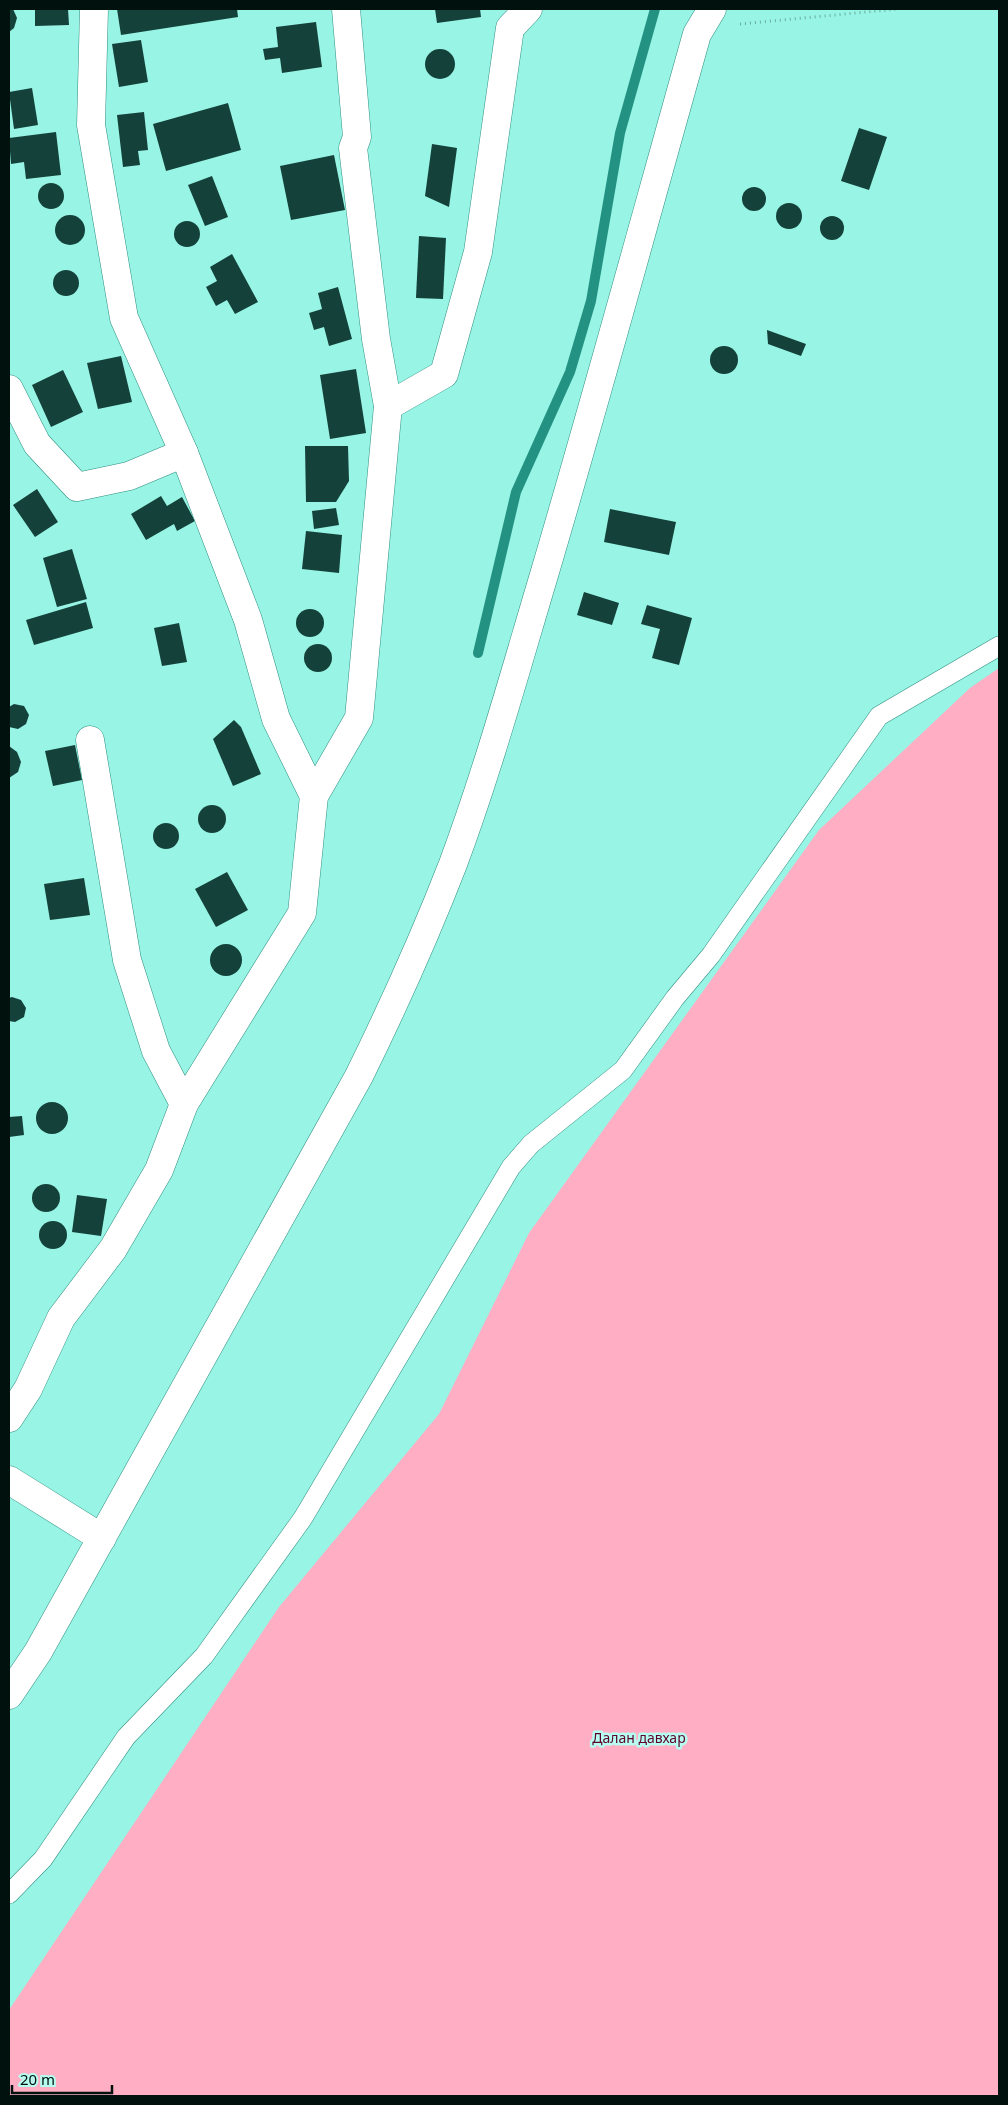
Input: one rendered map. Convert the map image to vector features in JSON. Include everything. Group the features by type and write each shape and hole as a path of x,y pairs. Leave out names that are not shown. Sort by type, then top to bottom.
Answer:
{"street":[{"path":"94,9 91,125 124,318 184,453 248,620 276,719 314,796"},
{"path":"9,1418 28,1389 61,1318 112,1249 159,1170 184,1104 302,913 314,796 359,718 388,406 376,339 353,148 357,137 346,9"},
{"path":"388,406 444,374 478,252 510,28 528,9"},
{"path":"9,1695 38,1652 359,1076 408,972 453,864 489,760 564,509 697,34 712,9"},
{"path":"9,389 37,444 77,487 129,476 184,453"},
{"path":"90,740 127,960 156,1051 184,1104"},
{"path":"9,1480 102,1538"}],"lane":[{"path":"9,1894 43,1859 126,1737 204,1656 303,1518 512,1167 531,1144 623,1070 675,998 711,955 879,716 999,646"}],"path":[{"path":"697,34 715,27 898,9"}],"green space":[{"name":"Далан давхар","path":"999,668 999,2096 9,2096 9,2010 279,1607 439,1414 529,1233 819,830 970,688"}],"building":[{"path":"9,9 13,9 17,18 14,28 9,32"},
{"path":"35,9 68,9 69,25 35,26"},
{"path":"117,9 237,9 238,17 121,35"},
{"path":"435,9 480,9 481,17 437,23"},
{"path":"316,22 322,67 282,73 280,58 265,60 263,49 278,47 276,27"},
{"path":"141,40 148,82 119,87 112,44"},
{"path":"440,49 446,50 454,58 454,70 446,78 440,79 434,78 426,70 425,64 426,58 434,50"},
{"path":"32,88 38,125 14,129 9,92"},
{"path":"228,103 241,150 166,171 153,124"},
{"path":"144,112 148,150 138,151 140,165 123,167 117,115"},
{"path":"859,128 887,137 869,190 841,181"},
{"path":"56,132 61,175 26,179 24,162 11,164 9,138"},
{"path":"432,144 457,148 449,207 425,196"},
{"path":"334,155 345,210 291,220 280,166"},
{"path":"212,176 228,217 205,226 188,185"},
{"path":"51,183 60,187 64,196 60,205 51,209 42,205 38,196 42,187"},
{"path":"754,187 759,188 765,194 765,204 759,210 754,211 749,210 743,204 742,199 743,194 749,188"},
{"path":"789,203 798,207 802,216 798,225 789,229 780,225 776,216 780,207"},
{"path":"70,215 76,216 84,224 84,236 76,244 70,245 64,244 56,236 55,230 56,224 64,216"},
{"path":"832,216 841,219 844,228 841,237 832,240 823,237 820,228 823,219"},
{"path":"187,221 196,225 200,234 196,243 187,247 178,243 174,234 178,225"},
{"path":"419,236 446,238 443,299 416,298"},
{"path":"232,254 258,302 235,314 227,300 216,306 206,287 217,281 210,267"},
{"path":"66,270 75,274 79,283 75,292 66,296 57,292 53,283 57,274"},
{"path":"338,287 352,339 329,346 324,327 314,330 309,313 322,309 318,293"},
{"path":"767,330 806,344 801,356 768,344"},
{"path":"724,346 734,350 738,360 734,370 724,374 714,370 710,360 714,350"},
{"path":"121,356 132,402 98,409 87,363"},
{"path":"356,369 366,433 330,439 320,375"},
{"path":"63,370 83,412 51,427 32,385"},
{"path":"305,446 348,446 349,481 336,502 306,502"},
{"path":"37,489 58,522 35,537 13,505"},
{"path":"161,496 167,506 182,497 195,521 177,531 174,524 146,540 131,514"},
{"path":"336,508 339,525 314,529 312,511"},
{"path":"610,509 676,522 669,555 604,542"},
{"path":"306,531 342,535 339,573 302,569"},
{"path":"72,549 87,599 57,607 43,558"},
{"path":"584,592 619,603 612,625 577,615"},
{"path":"86,602 93,628 34,645 26,620"},
{"path":"647,605 692,618 679,665 652,658 660,629 641,624"},
{"path":"310,609 320,613 324,623 320,633 310,637 300,633 296,623 300,613"},
{"path":"179,623 187,662 162,666 154,628"},
{"path":"318,644 328,648 332,658 328,668 318,672 308,668 304,658 308,648"},
{"path":"14,704 24,706 29,715 26,724 18,729 9,727 9,707"},
{"path":"234,720 241,727 261,774 233,786 213,739"},
{"path":"75,745 82,780 53,786 45,751"},
{"path":"9,746 17,752 21,762 18,772 9,778"},
{"path":"212,805 222,809 226,819 222,829 212,833 202,829 198,819 202,809"},
{"path":"166,823 175,827 179,836 175,845 166,849 157,845 153,836 157,827"},
{"path":"227,872 248,910 216,927 195,889"},
{"path":"84,878 90,915 50,920 44,884"},
{"path":"226,944 232,945 237,949 241,954 241,966 237,971 232,975 226,976 220,975 215,971 211,966 210,960 211,954 215,949 220,945"},
{"path":"9,998 21,1000 26,1008 24,1017 15,1022 9,1021"},
{"path":"52,1102 64,1106 68,1118 64,1130 52,1134 40,1130 36,1118 40,1106"},
{"path":"22,1116 24,1135 9,1137 9,1117"},
{"path":"46,1184 56,1188 60,1198 56,1208 46,1212 36,1208 32,1198 36,1188"},
{"path":"77,1195 107,1199 101,1236 72,1232"},
{"path":"53,1221 63,1225 67,1235 63,1245 53,1249 43,1245 39,1235 43,1225"}],"waterway":[{"path":"478,653 516,492 570,372 591,301 620,133 655,9"}]}
